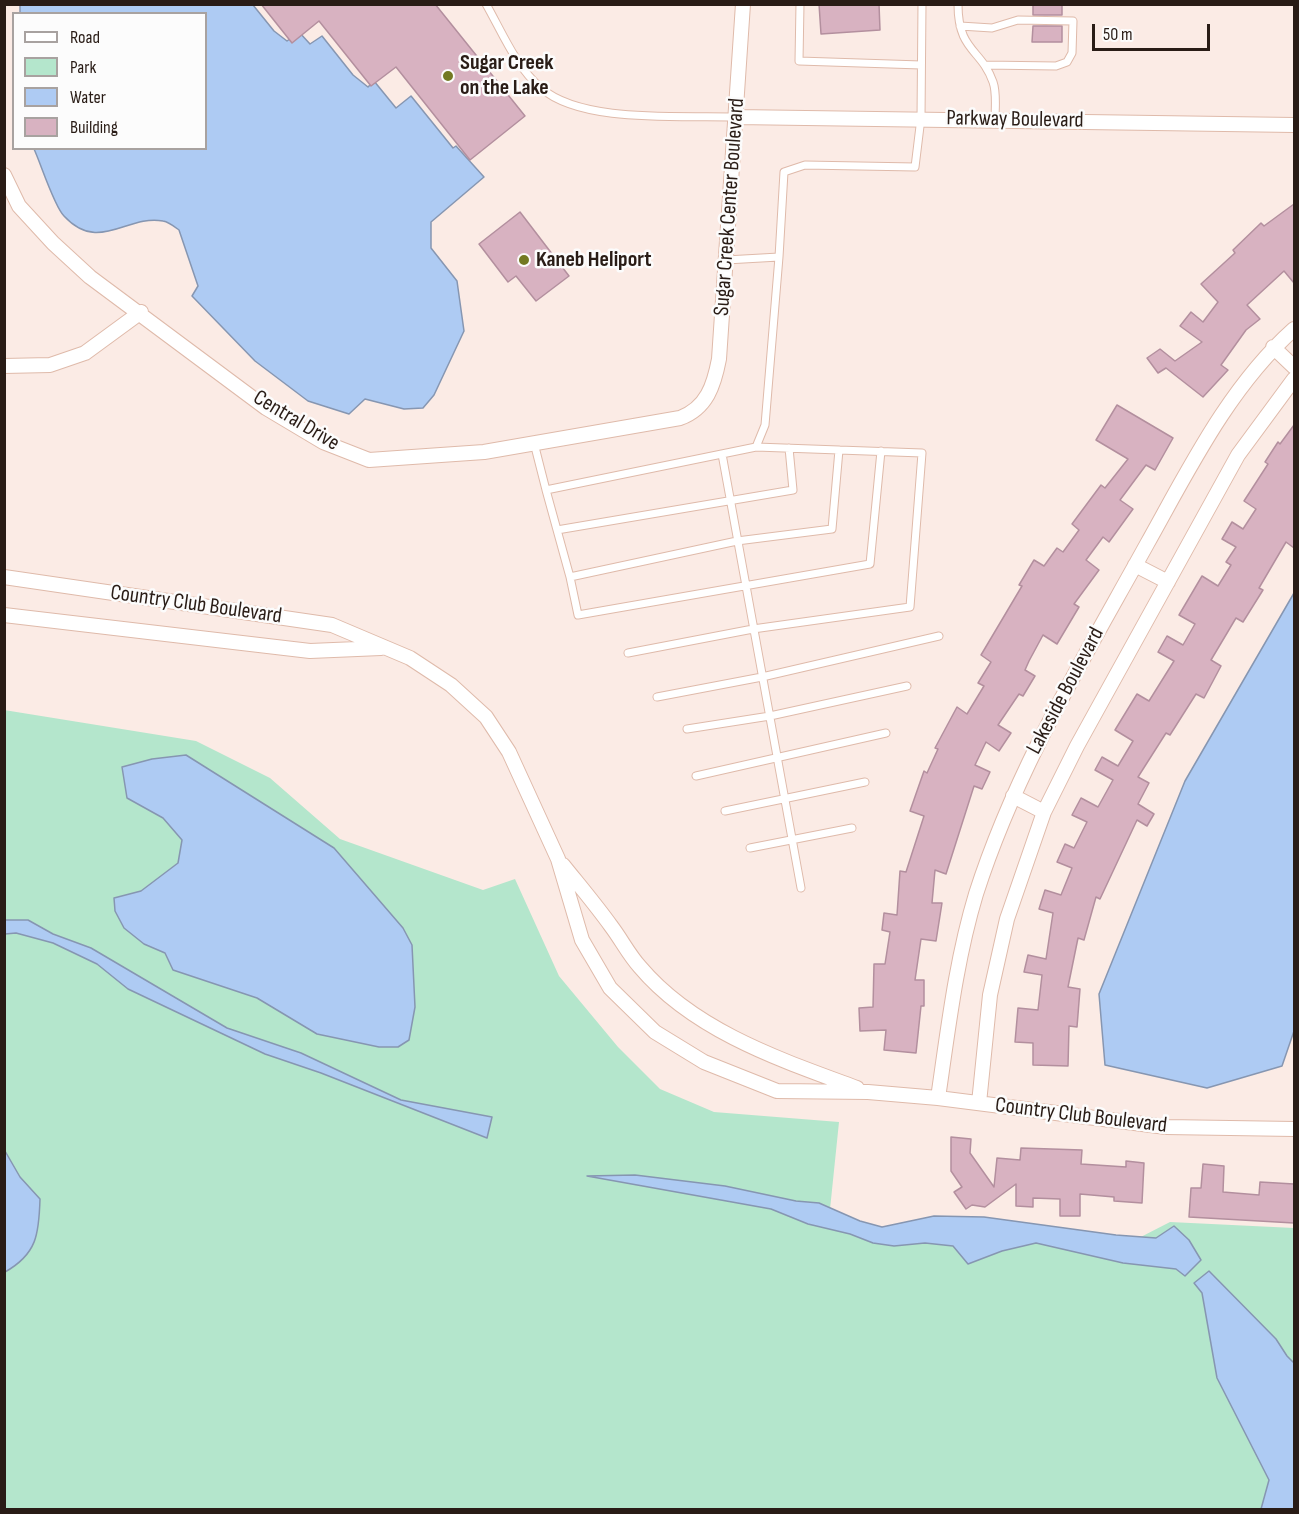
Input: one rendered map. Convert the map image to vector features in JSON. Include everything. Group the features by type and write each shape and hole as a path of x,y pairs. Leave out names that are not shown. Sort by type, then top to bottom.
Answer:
{"street":[{"name":"Sugar Creek Center Boulevard","path":"701,406 716,376 719,358 744,4"},
{"name":"Parkway Boulevard","path":"736,117 1294,125"},
{"name":"Central Drive","path":"4,175 19,206 53,243 90,277 141,312 267,408 323,442 369,460 484,452 680,418 701,406"},
{"path":"4,366 50,365 85,353 141,312"},
{"name":"Lakeside Boulevard","path":"938,1098 953,993 976,894 1013,796 1042,733 1211,429 1274,347 1294,328"},
{"path":"1274,347 1294,367"},
{"name":"Lakeside Boulevard","path":"979,1103 992,984 1007,919 1044,812 1238,455 1294,379"},
{"path":"1136,565 1168,582"},
{"name":"Country Club Boulevard","path":"4,577 332,625 410,658 451,685 486,717 509,752 558,859 582,940 610,988 655,1032 704,1062 777,1091 868,1092 938,1098 1166,1127 1294,1129"},
{"name":"Country Club Boulevard","path":"4,615 310,651 383,648"},
{"path":"1013,796 1044,812"},
{"name":"Country Club Boulevard","path":"558,859 610,924 640,968 680,1005 735,1038 792,1065 868,1092"}],"lane":[{"path":"486,4 521,66 539,87 557,100 609,113 736,117"},
{"path":"800,4 799,61 921,65"},
{"path":"756,447 765,425 784,172 805,165 915,167 921,118 922,4"},
{"path":"958,4 963,39 973,55 985,65 994,85 995,120"},
{"path":"960,26 992,28 1018,20 1073,21 1072,53 1067,62 1056,66 985,65"},
{"path":"726,260 779,257"},
{"path":"534,443 578,615 870,564 881,451"},
{"path":"546,490 756,447 922,453 910,607 753,628 628,653"},
{"path":"557,530 730,503 793,490 789,448"},
{"path":"570,577 737,541 832,529 839,450"},
{"path":"722,454 801,888"},
{"path":"657,697 762,677 939,636"},
{"path":"687,729 770,716 907,686"},
{"path":"696,776 886,733"},
{"path":"725,811 865,783"},
{"path":"750,848 852,828"}],"green space":[{"path":"4,710 196,741 270,778 340,839 483,890 515,879 559,976 618,1047 660,1089 714,1112 839,1122 829,1219 889,1236 1131,1242 1170,1222 1294,1228 1294,1509 5,1509"}],"water":[{"path":"20,4 253,5 274,31 287,41 299,32 310,44 322,36 353,75 368,87 374,81 396,108 411,96 453,148 456,146 484,177 431,222 431,248 457,281 464,331 434,395 423,408 404,409 365,399 349,414 308,401 255,361 192,296 198,286 179,230 165,222 150,220 113,230 89,232 77,227 60,211 34,150 207,150 207,12 20,12"},
{"path":"1294,593 1294,1031 1282,1066 1207,1088 1105,1065 1099,994 1185,781"},
{"path":"186,755 334,848 403,928 412,945 415,1007 409,1040 398,1047 379,1047 317,1034 257,998 173,970 165,953 144,944 124,928 115,911 114,898 141,891 178,863 182,840 163,818 127,798 122,767 152,759"},
{"path":"5,920 28,920 53,934 91,948 227,1028 301,1053 401,1100 492,1117 487,1138 321,1073 265,1054 128,989 97,964 53,943 16,933 5,934"},
{"path":"5,1151 20,1177 40,1199 39,1223 34,1242 24,1258 5,1272"},
{"path":"635,1175 725,1186 796,1201 819,1203 860,1221 882,1227 934,1216 984,1217 1116,1235 1156,1238 1174,1226 1189,1240 1201,1260 1185,1276 1176,1269 1123,1263 1036,1243 1002,1251 968,1264 953,1246 925,1243 894,1246 873,1243 850,1234 808,1224 771,1209 587,1176"},
{"path":"1209,1271 1276,1339 1294,1363 1294,1509 1261,1509 1269,1480 1217,1378 1202,1293 1194,1283"}],"building":[{"name":"Sugar Creek on the Lake","path":"261,4 435,4 525,116 470,160 396,67 371,86 319,21 292,43"},
{"path":"819,4 879,4 880,30 821,34"},
{"path":"1033,4 1062,4 1062,15 1033,15"},
{"path":"1033,26 1062,26 1062,42 1032,42"},
{"path":"1294,204 1294,283 1284,271 1247,305 1260,319 1246,330 1221,365 1228,370 1203,397 1166,368 1158,373 1147,358 1160,349 1175,361 1202,342 1180,326 1191,312 1203,322 1218,302 1201,284 1235,253 1233,250 1261,223 1264,226"},
{"name":"Kaneb Heliport","path":"520,212 569,276 536,301 516,276 508,282 479,244"},
{"path":"1117,405 1173,438 1155,470 1146,465 1120,500 1133,509 1109,542 1103,537 1086,560 1099,570 1074,604 1079,607 1057,644 1043,635 1025,670 1035,676 1023,696 1019,694 998,725 1011,733 999,751 986,742 975,765 990,772 982,789 974,786 946,874 935,870 932,903 942,903 936,941 921,939 915,980 924,980 924,1006 921,1006 916,1053 884,1050 886,1030 860,1031 859,1008 873,1007 874,964 885,964 890,932 882,930 884,913 897,915 900,871 906,872 924,816 910,811 924,771 927,773 938,749 935,748 957,707 967,714 984,686 978,683 991,662 981,655 1022,586 1019,585 1034,560 1044,566 1057,548 1063,552 1079,530 1072,524 1101,485 1105,488 1128,459 1096,440"},
{"path":"1294,425 1294,548 1286,542 1259,588 1263,590 1243,622 1236,618 1211,660 1221,666 1204,698 1196,694 1170,735 1166,733 1138,777 1149,783 1138,804 1154,814 1147,826 1137,820 1100,899 1096,897 1084,940 1078,938 1068,987 1080,989 1077,1027 1069,1026 1068,1066 1033,1065 1033,1043 1015,1042 1018,1008 1038,1010 1042,975 1024,972 1028,955 1046,959 1053,913 1039,909 1045,890 1061,895 1072,868 1057,862 1065,844 1074,848 1087,822 1072,815 1081,798 1098,807 1113,780 1095,770 1102,757 1118,766 1133,741 1115,730 1137,694 1149,701 1174,661 1158,652 1167,636 1183,645 1195,624 1179,615 1202,576 1218,586 1231,565 1226,562 1236,547 1222,539 1232,522 1243,529 1256,509 1244,501 1268,464 1265,462 1278,442 1280,444"},
{"path":"951,1137 971,1139 970,1153 994,1187 997,1158 1020,1160 1021,1148 1082,1150 1081,1164 1126,1167 1126,1161 1144,1163 1142,1203 1114,1201 1114,1197 1080,1194 1080,1216 1060,1216 1060,1199 1033,1198 1033,1207 1016,1206 1016,1184 985,1207 972,1205 966,1209 954,1192 962,1187 951,1171"},
{"path":"1203,1164 1224,1166 1223,1192 1259,1195 1260,1182 1294,1184 1294,1223 1189,1217 1191,1188 1201,1188"}],"place":[{"name":"Sugar Creek on the Lake","path":"448,76"},
{"name":"Kaneb Heliport","path":"524,260"}]}
